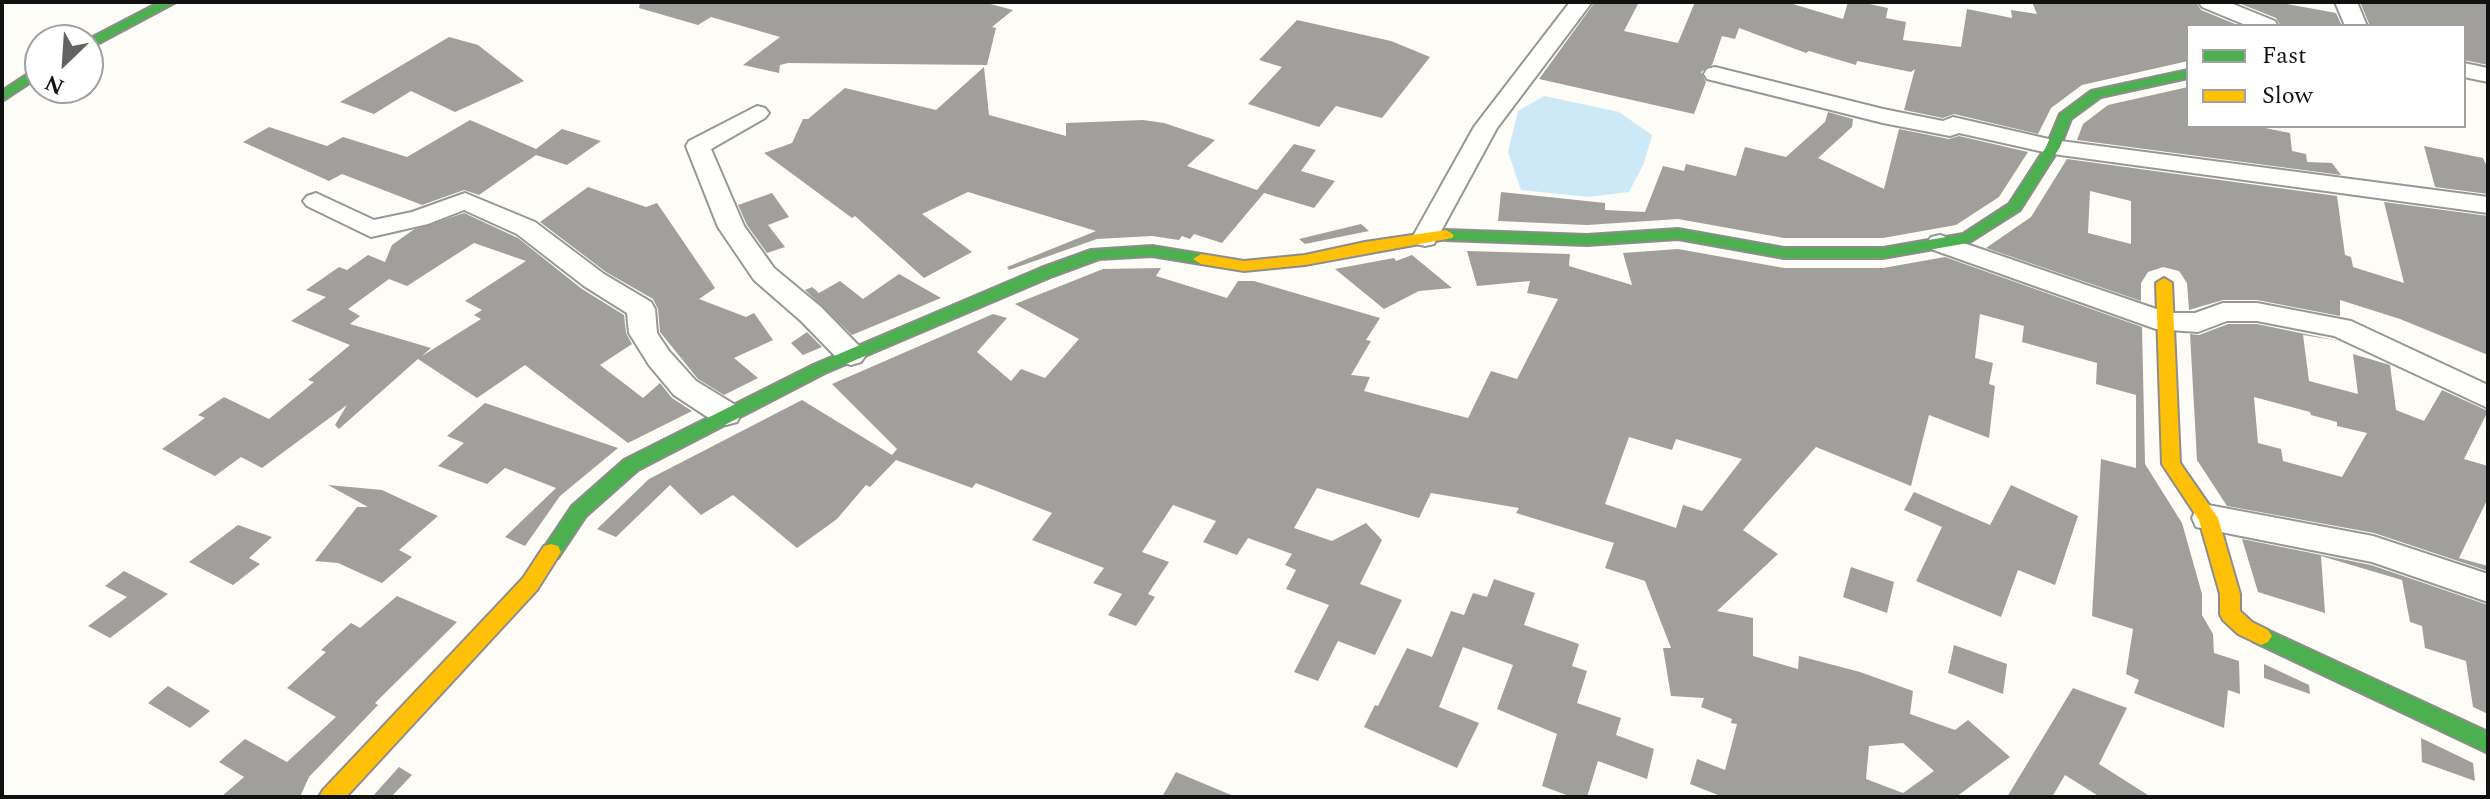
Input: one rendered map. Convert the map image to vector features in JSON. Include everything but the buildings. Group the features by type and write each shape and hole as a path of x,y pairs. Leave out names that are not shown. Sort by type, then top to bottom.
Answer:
{"street":[{"path":"104,37 170,2"},
{"path":"1425,238 1486,127 1581,2"},
{"path":"2210,2 2262,24"},
{"path":"2346,2 2355,24"},
{"path":"2466,70 2488,75"},
{"path":"1715,74 1883,116 1950,129 1953,124 2053,147 2488,205"},
{"path":"331,797 530,584 579,511 631,465 726,414 851,355 1097,254 1152,251 1244,266 1305,260 1455,234 1587,240 1678,234 1784,253 1883,253 1968,238 2015,207 2053,147 2065,117 2096,94 2186,74"},
{"path":"2,97 24,81"},
{"path":"757,113 698,146 731,227 764,274 811,314 851,355"},
{"path":"316,201 371,229 419,218 465,201 526,228 594,280 641,309 643,333 659,358 685,388 726,414"},
{"path":"1940,243 2166,322 2198,323 2223,312 2274,314 2327,325 2359,335 2488,397"},
{"path":"2164,283 2171,464 2208,518 2230,594 2230,614 2245,628 2488,743"},
{"path":"2208,518 2373,549 2488,588"}],"water":[{"path":"1544,96 1619,112 1652,135 1644,163 1629,192 1589,197 1521,190 1508,152 1518,111"}],"traffic: fast":[{"path":"104,37 170,2"},
{"path":"1446,235 1587,240 1678,234 1784,253 1883,253 1968,238 2015,207 2053,147 2065,117 2096,94 2186,74"},
{"path":"2,97 24,81"},
{"path":"551,552 579,511 631,465 819,369 1047,272 1097,254 1152,251 1201,259"},
{"path":"2261,636 2488,743"}],"traffic: slow":[{"path":"1201,259 1244,266 1305,260 1446,235"},
{"path":"2164,283 2171,464 2208,518 2230,594 2230,614 2245,628 2261,636"},
{"path":"331,797 530,584 551,552"}]}
